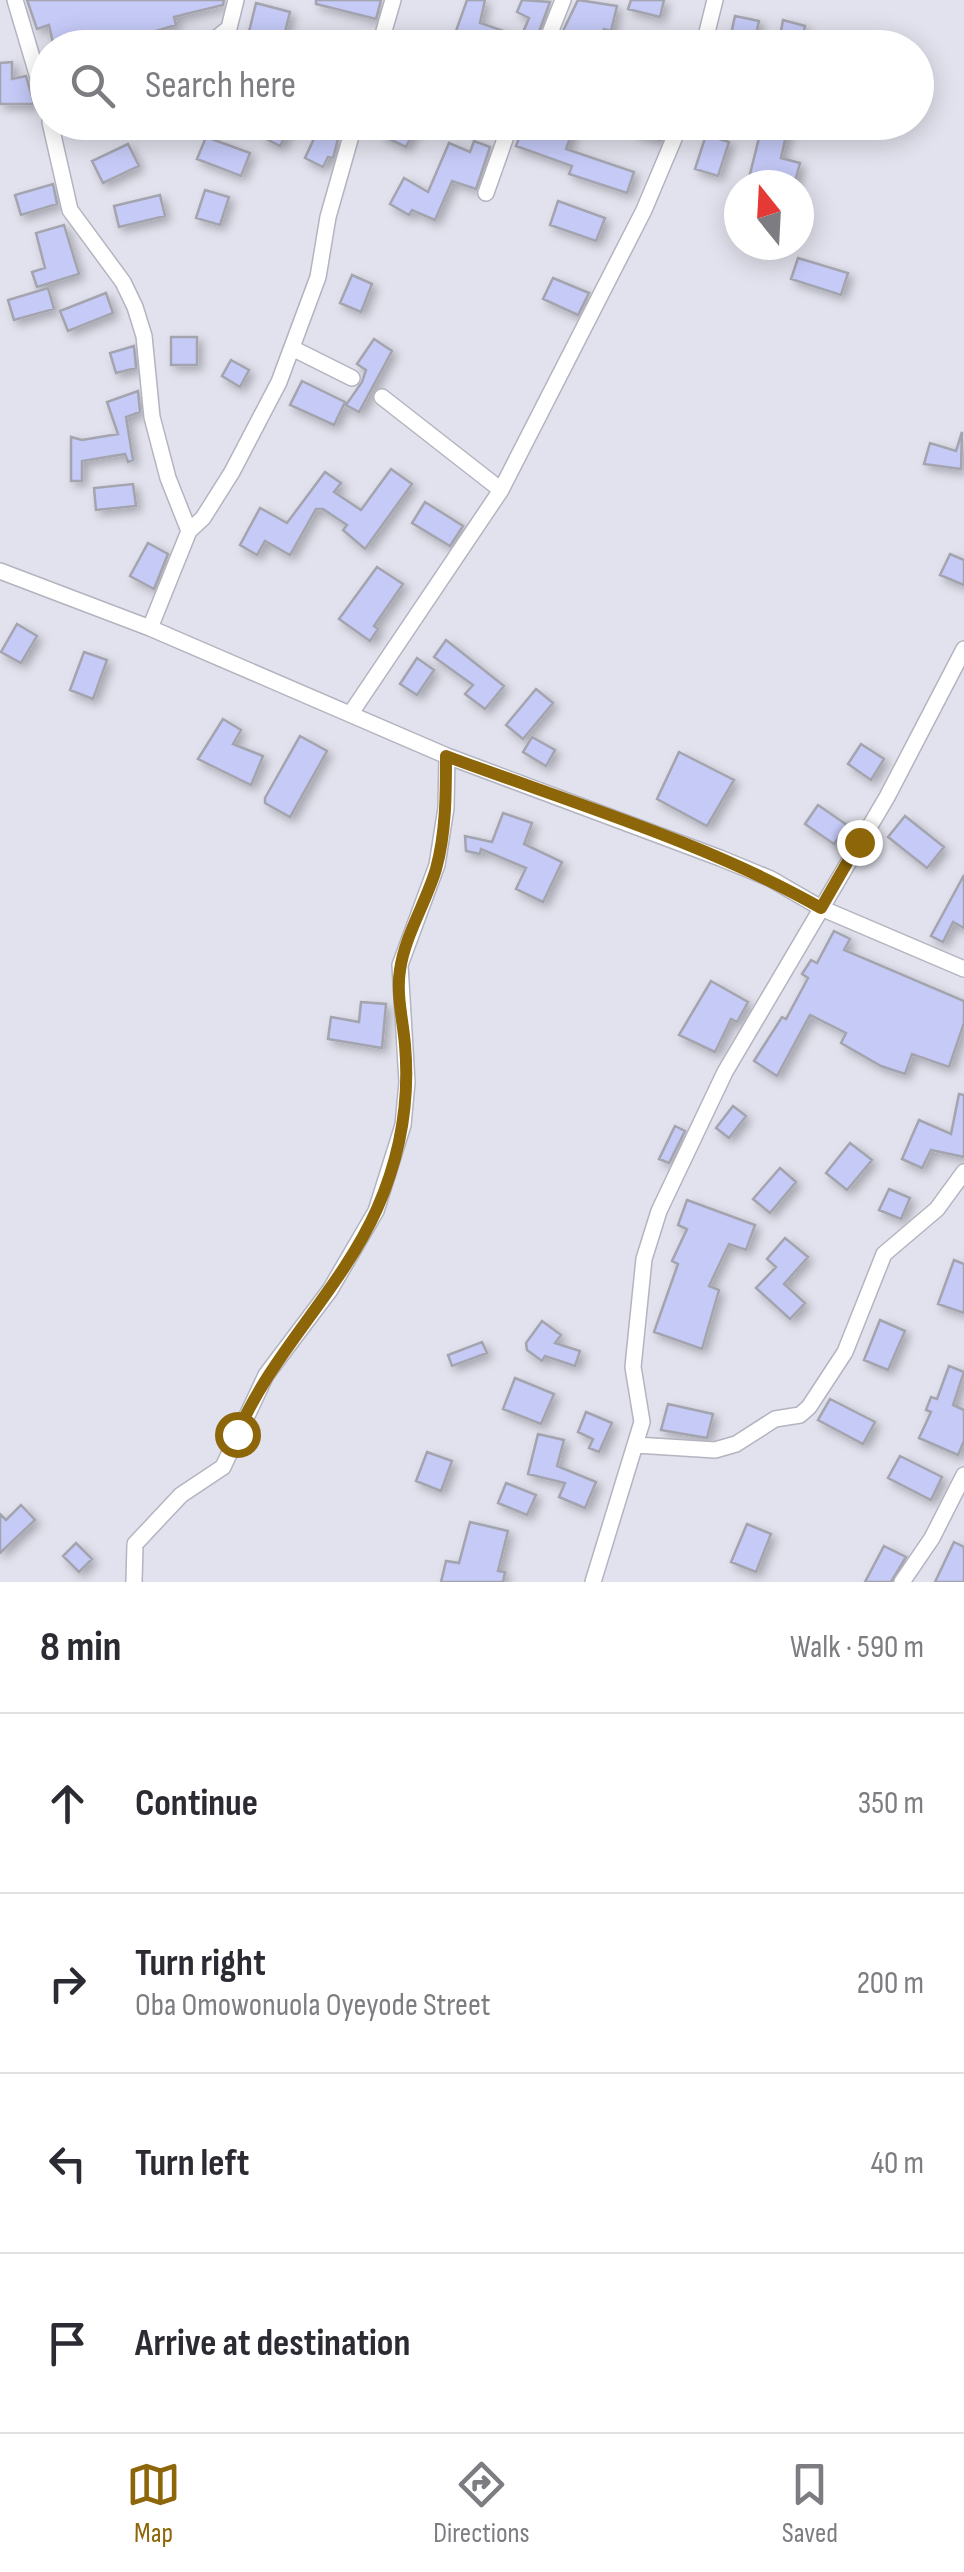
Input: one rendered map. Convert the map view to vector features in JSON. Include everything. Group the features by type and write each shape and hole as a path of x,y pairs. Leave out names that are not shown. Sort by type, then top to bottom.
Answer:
{"street":[{"path":"15,0 30,42"},
{"path":"226,30 236,0"},
{"path":"384,30 393,0"},
{"path":"552,30 564,0"},
{"path":"708,30 715,0"},
{"path":"54,140 70,210 123,282 135,307 144,336 152,417 168,478 189,531"},
{"path":"150,628 189,531 203,518 232,472 264,414 292,348 318,277 328,217 350,140"},
{"path":"486,193 505,140"},
{"path":"351,713 501,490 644,210 673,140"},
{"path":"292,348 352,378"},
{"path":"382,398 501,490"},
{"path":"0,571 150,628 446,756 771,879 821,908 964,968"},
{"path":"593,1582 642,1422 633,1367 644,1259 659,1211 725,1072 887,797 964,649"},
{"path":"134,1582 135,1544 180,1495 223,1467 266,1375 330,1290 376,1211 390,1176 403,1125 407,1082 400,966 437,865 446,808 446,756"},
{"path":"636,1446 715,1450 809,1407 845,1352 884,1254 938,1209 964,1172"},
{"path":"902,1582 932,1538 964,1475"}],"building":[{"path":"27,0 224,0 223,5 174,17 176,25 159,30 50,30 49,25 37,29"},
{"path":"316,0 381,0 376,19 316,4"},
{"path":"467,0 485,0 480,23 500,30 456,30"},
{"path":"522,0 550,2 540,30 524,30 529,18 517,12"},
{"path":"578,0 617,6 611,30 563,30"},
{"path":"631,0 664,0 660,17 628,9"},
{"path":"256,3 290,12 286,30 249,30"},
{"path":"735,16 759,21 757,30 732,30"},
{"path":"783,20 805,26 804,30 781,30"},
{"path":"12,62 12,79 26,76 30,104 0,104 0,63"},
{"path":"205,140 250,153 241,176 197,159"},
{"path":"313,140 338,140 333,158 328,157 323,167 305,158"},
{"path":"391,140 409,140 406,147"},
{"path":"518,140 569,140 566,149 634,172 627,193 569,174 572,166 516,146"},
{"path":"704,140 729,142 718,176 695,169"},
{"path":"758,140 785,140 781,158 800,163 798,170 751,170"},
{"path":"474,141 490,147 476,189 452,181 435,220 412,210 409,215 390,204 404,178 428,192 449,143 470,152"},
{"path":"128,144 139,166 103,183 92,161"},
{"path":"53,184 57,204 21,215 15,195"},
{"path":"205,190 229,197 220,225 196,218"},
{"path":"160,195 165,216 119,227 114,206"},
{"path":"558,201 605,218 596,241 550,225"},
{"path":"64,225 79,274 37,287 32,272 45,268 36,233"},
{"path":"797,260 848,273 841,295 791,279"},
{"path":"352,275 372,284 361,312 340,303"},
{"path":"553,278 589,293 578,315 543,299"},
{"path":"48,288 54,309 14,320 8,300"},
{"path":"106,293 113,313 68,331 60,311"},
{"path":"171,337 197,337 197,365 171,365"},
{"path":"374,339 392,351 359,412 346,405 366,370 357,364"},
{"path":"134,346 136,368 116,373 110,353"},
{"path":"231,360 249,370 240,387 222,376"},
{"path":"302,381 345,402 334,425 290,405"},
{"path":"138,391 140,412 126,417 133,460 128,462 125,454 82,461 82,481 71,481 71,437 82,440 118,434 107,402"},
{"path":"962,432 961,469 924,464 930,443 956,451"},
{"path":"391,469 412,484 365,549 343,530 347,525 323,509 316,509 290,555 265,541 257,555 240,545 260,508 287,523 325,472 341,483 334,492 361,510"},
{"path":"133,484 136,506 96,510 94,488"},
{"path":"425,502 463,526 450,546 412,523"},
{"path":"148,543 168,554 154,589 130,576"},
{"path":"950,554 964,560 964,585 940,575"},
{"path":"377,567 403,584 374,626 378,629 370,641 339,619"},
{"path":"17,624 37,636 21,663 1,652"},
{"path":"446,640 504,686 485,709 465,694 473,685 434,657"},
{"path":"84,652 107,660 93,699 70,690"},
{"path":"417,658 434,670 417,695 400,684"},
{"path":"536,689 553,703 523,739 506,725"},
{"path":"223,719 241,730 233,744 263,756 251,785 198,759"},
{"path":"300,736 327,751 290,817 265,803 265,798"},
{"path":"532,737 555,750 546,766 523,752"},
{"path":"861,744 884,759 871,780 848,764"},
{"path":"679,752 734,780 707,826 657,799"},
{"path":"818,805 847,825 834,844 805,824"},
{"path":"503,813 532,823 524,844 562,862 543,902 516,889 526,868 481,849 480,854 466,851 465,836 492,842"},
{"path":"905,816 944,847 927,868 888,837"},
{"path":"964,875 964,928 953,922 943,942 931,936"},
{"path":"834,931 850,939 844,950 964,1001 964,1023 949,1067 912,1054 905,1074 881,1066 841,1043 846,1033 810,1015 777,1076 754,1061 782,1017 786,1019 808,978 802,974 811,960 817,963"},
{"path":"711,981 748,1002 737,1022 731,1019 715,1052 679,1035"},
{"path":"361,1002 386,1004 382,1048 328,1039 331,1017 359,1022"},
{"path":"959,1094 964,1095 964,1157 931,1150 922,1168 902,1159 919,1120 951,1134"},
{"path":"733,1106 746,1116 729,1138 716,1128"},
{"path":"675,1126 685,1131 669,1163 659,1159"},
{"path":"850,1143 872,1160 847,1190 826,1173"},
{"path":"780,1168 796,1182 770,1213 753,1199"},
{"path":"889,1189 910,1198 901,1219 879,1210"},
{"path":"687,1200 755,1225 746,1250 729,1244 709,1286 719,1290 702,1349 654,1332 678,1264 672,1261 687,1229 678,1225"},
{"path":"785,1238 808,1257 784,1284 805,1303 790,1319 756,1288 776,1267 767,1259"},
{"path":"954,1260 964,1264 964,1313 938,1304"},
{"path":"880,1320 905,1331 888,1370 864,1360"},
{"path":"542,1321 561,1335 555,1343 580,1351 575,1366 545,1356 542,1361 527,1350 526,1343"},
{"path":"482,1342 487,1353 452,1366 448,1355"},
{"path":"949,1366 964,1372 953,1405 964,1410 964,1441 958,1455 919,1438 931,1412 926,1410 931,1397 937,1399"},
{"path":"515,1378 554,1394 541,1424 503,1409"},
{"path":"830,1399 875,1422 863,1444 818,1420"},
{"path":"668,1404 713,1414 707,1438 661,1430"},
{"path":"586,1412 612,1423 599,1452 589,1448 593,1439 578,1432"},
{"path":"538,1434 564,1440 557,1466 596,1482 585,1508 559,1497 565,1483 528,1474"},
{"path":"427,1452 452,1461 441,1491 416,1481"},
{"path":"900,1456 942,1477 931,1500 888,1478"},
{"path":"506,1483 536,1495 527,1515 498,1503"},
{"path":"21,1505 35,1520 0,1553 0,1514 6,1520"},
{"path":"470,1522 508,1531 498,1571 505,1572 503,1582 441,1582 446,1561 459,1563"},
{"path":"747,1524 771,1534 756,1572 731,1562"},
{"path":"954,1542 964,1547 964,1582 935,1582"},
{"path":"76,1543 92,1559 79,1572 63,1556"},
{"path":"884,1546 906,1557 891,1582 865,1582"}],"route":[{"path":"237,1434 266,1375 330,1290 355,1249 390,1176 403,1125 407,1082 398,984 400,966 437,865 446,808 446,756 720,858 771,879 821,908 859,842"}]}
